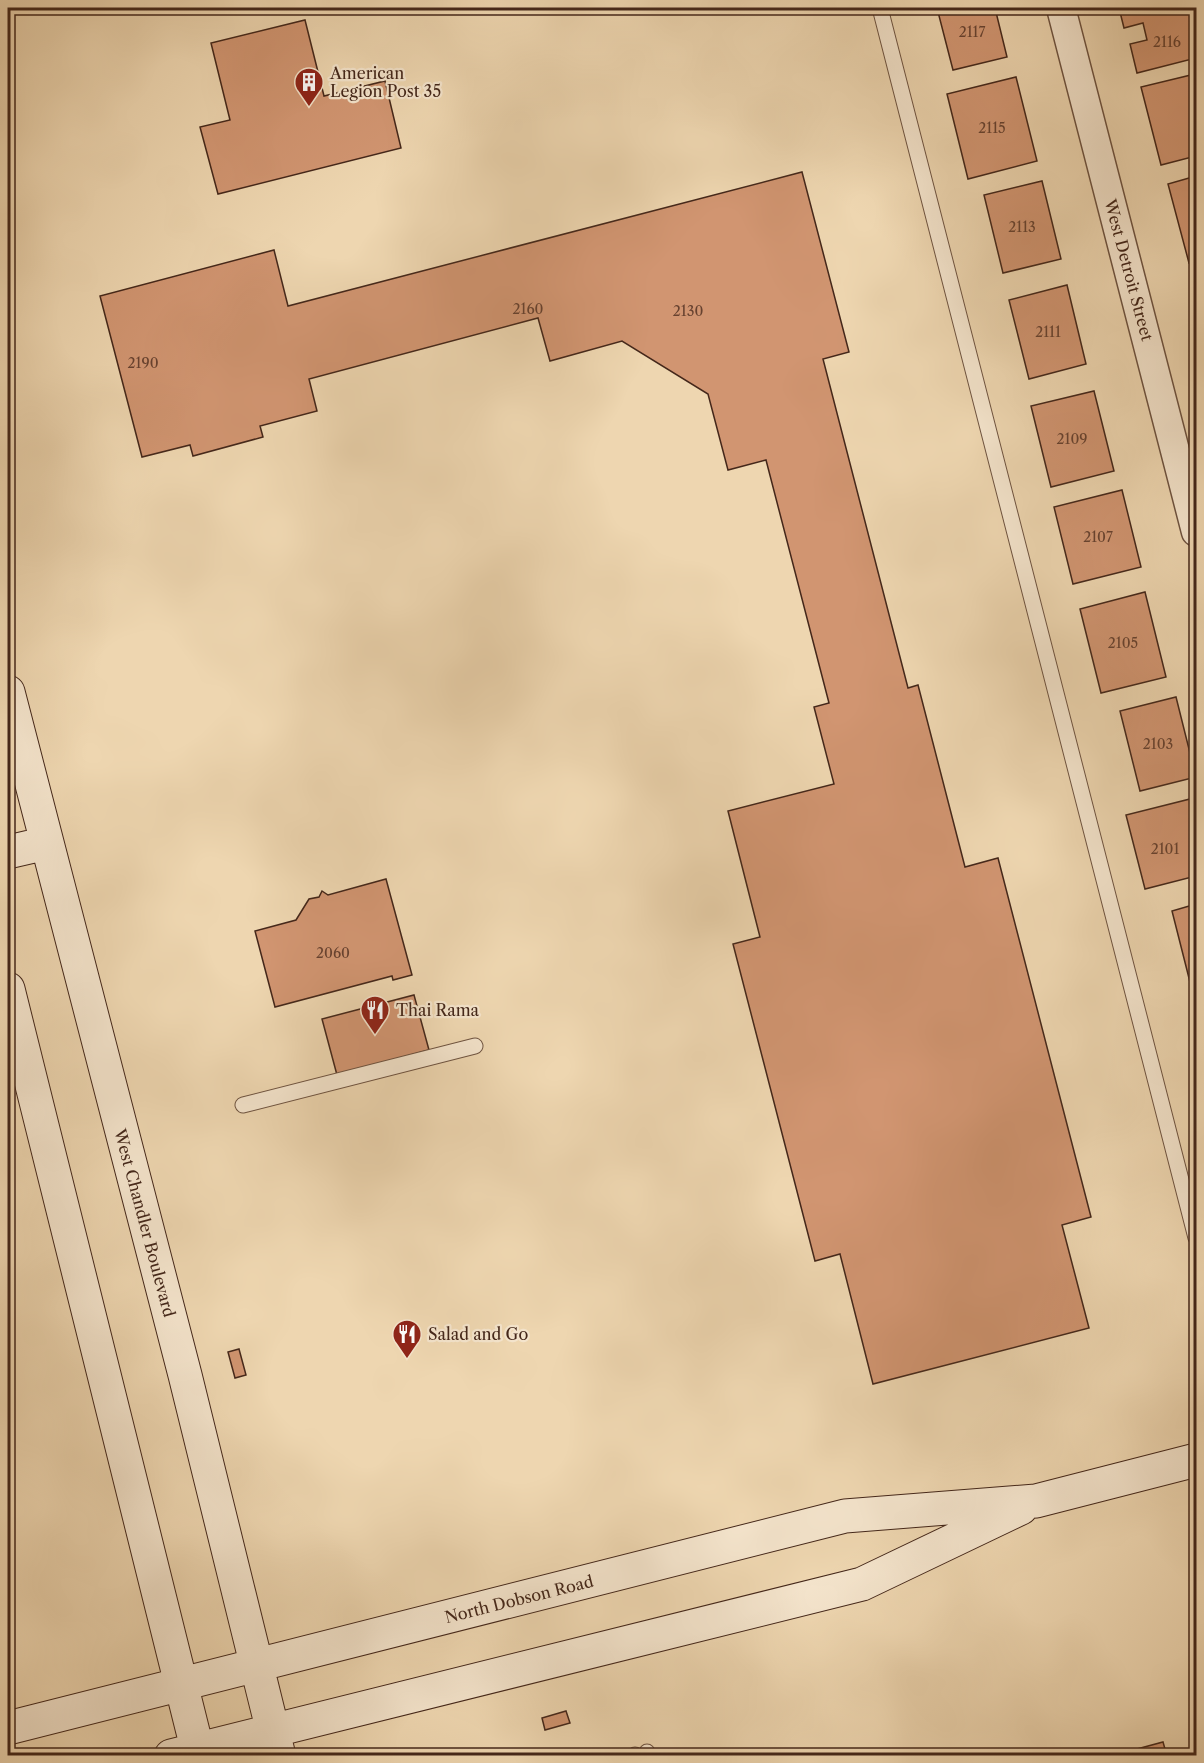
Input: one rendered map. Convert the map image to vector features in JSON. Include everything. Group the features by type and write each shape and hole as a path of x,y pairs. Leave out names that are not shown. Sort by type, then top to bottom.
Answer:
{"main road":[{"name":"West Chandler Boulevard","path":"8,692 185,1375 276,1743"},
{"path":"8,852 47,843"},
{"path":"8,989 180,1684 189,1753"},
{"name":"North Dobson Road","path":"8,1728 845,1516 1036,1501 1197,1460"},
{"name":"North Dobson Road","path":"189,1753 276,1743 862,1584 1036,1501"}],"street":[{"name":"West Detroit Street","path":"1060,8 1197,532"}],"lane":[{"path":"880,8 1197,1238"},
{"path":"243,1106 476,1046"}],"building":[{"path":"937,8 995,8 1007,57 953,70"},
{"path":"1119,8 1193,8 1196,23 1196,58 1137,73 1130,44 1147,40 1143,23 1124,28"},
{"name":"American Legion Post 35","path":"305,20 324,96 385,81 401,148 218,194 200,127 230,120 211,43"},
{"path":"1195,74 1196,156 1161,165 1141,87"},
{"path":"1016,77 1037,161 968,179 947,94"},
{"path":"802,172 849,352 823,359 908,688 918,685 965,867 998,858 1091,1217 1062,1225 1089,1328 873,1384 840,1254 815,1261 733,944 760,937 728,811 834,784 814,707 829,703 766,460 728,470 708,394 622,341 550,361 538,318 309,379 317,411 260,426 263,437 193,456 190,445 142,457 100,296 274,250 288,306"},
{"path":"1196,176 1196,261 1189,263 1168,184"},
{"path":"1042,181 1061,259 1003,273 984,195"},
{"path":"1067,285 1086,364 1029,379 1009,300"},
{"path":"1094,391 1114,471 1051,487 1031,406"},
{"path":"1122,490 1141,567 1073,584 1054,507"},
{"path":"1145,592 1166,677 1101,693 1080,609"},
{"path":"1176,697 1196,777 1140,791 1120,711"},
{"path":"1190,799 1196,820 1196,876 1145,889 1126,815"},
{"path":"386,879 412,975 393,980 392,976 275,1007 255,931 296,920 309,899 319,897 322,891 328,895"},
{"path":"1196,904 1196,989 1192,990 1172,911"},
{"name":"Thai Rama","path":"414,995 429,1050 337,1075 322,1019"},
{"path":"239,1349 246,1375 235,1378 228,1352"},
{"path":"566,1711 570,1723 545,1730 542,1718"},
{"path":"1163,1742 1167,1756 1111,1756"}],"place":[{"name":"American Legion Post 35","path":"309,108"},
{"name":"Thai Rama","path":"375,1036"},
{"name":"Salad and Go","path":"407,1360"}]}
